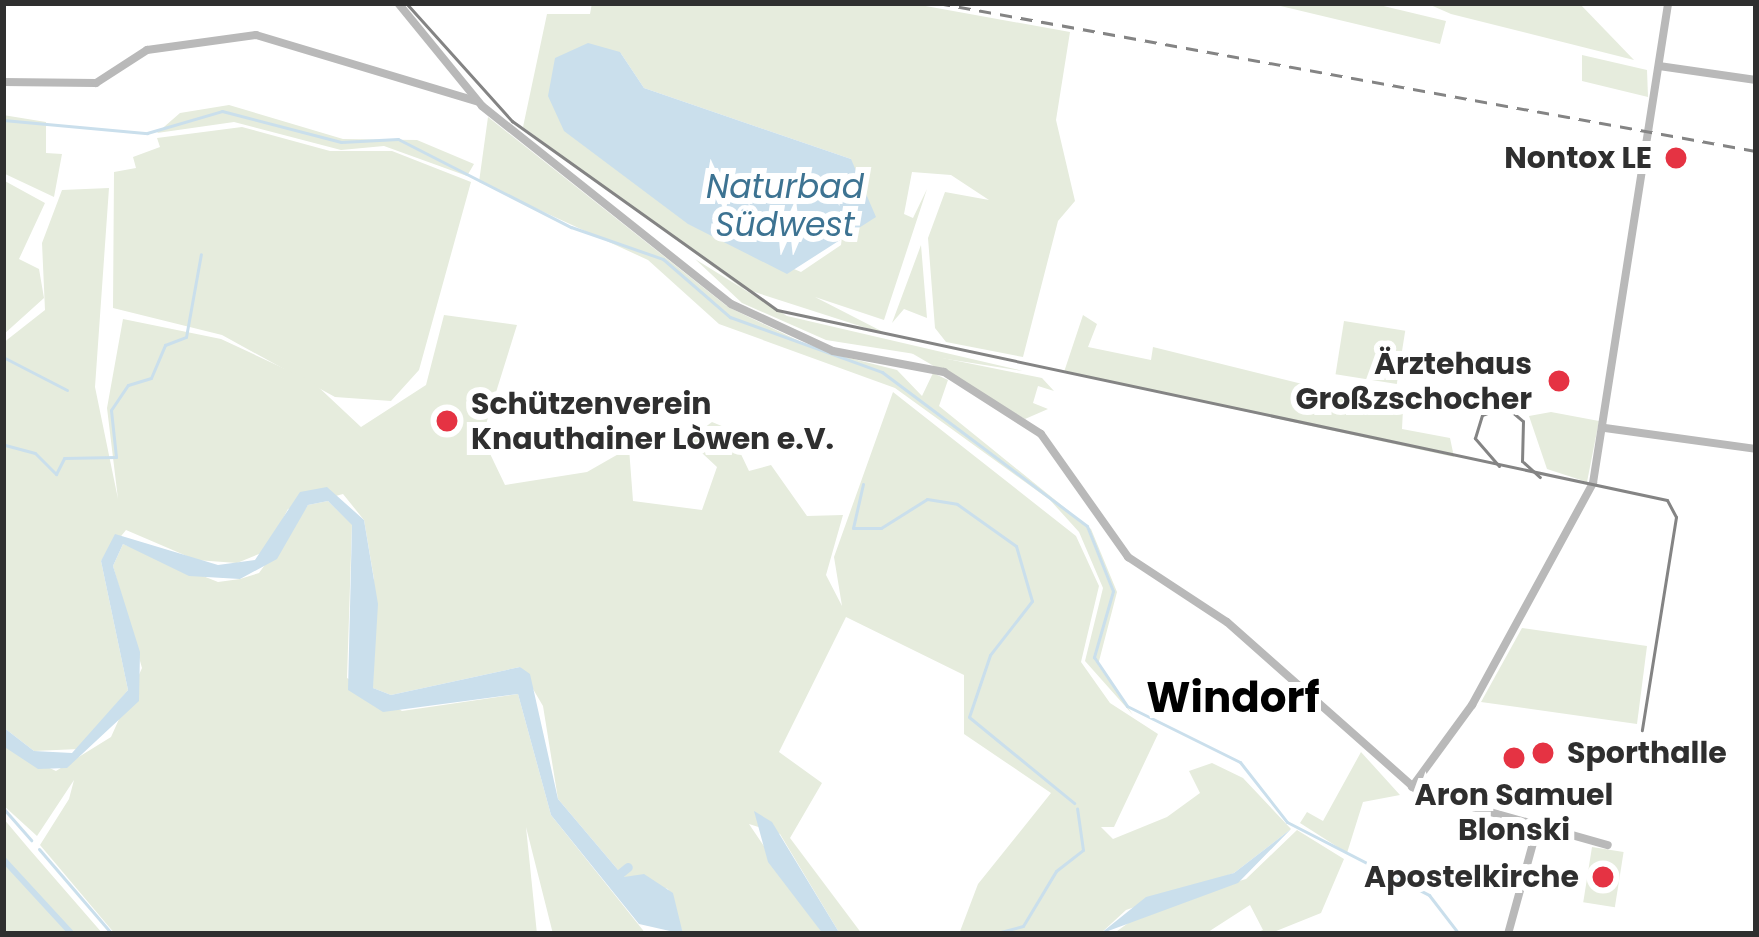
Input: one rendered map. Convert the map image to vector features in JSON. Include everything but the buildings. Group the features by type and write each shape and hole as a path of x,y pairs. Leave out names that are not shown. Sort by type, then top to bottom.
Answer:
{"main road":[{"path":"398,3 478,100 743,312 833,351 944,372 1041,434 1128,557 1227,622 1412,787 1537,829 1609,845"},
{"path":"1412,787 1564,544 1605,428 1668,3"},
{"path":"3,82 96,82 147,50 256,35 478,100"},
{"path":"1659,66 1756,80"},
{"path":"1605,428 1756,449"},
{"path":"1508,934 1537,829"}],"green space":[{"path":"592,3 909,3 1070,32 1056,120 1075,201 1058,221 1023,357 946,342 935,328 928,238 945,192 989,200 951,175 912,172 904,214 913,218 927,189 884,320 815,297 891,336 742,288 523,127 547,14 590,14","holes":["620,52 644,88 851,159 841,245 801,272 689,224"]},
{"path":"1268,3 1371,3 1446,21 1440,44"},
{"path":"1426,3 1579,3 1634,60 1451,14"},
{"path":"1582,55 1647,70 1648,97 1582,81"},
{"path":"229,105 343,139 417,140 474,164 467,176 384,146 341,150 234,122 157,133 180,113"},
{"path":"3,115 46,122 46,153 62,154 54,197 3,173"},
{"path":"488,117 728,307 818,350 897,370 922,396 933,373 948,380 939,406 1091,529 1117,592 1098,665 1133,715 1085,661 1103,588 1079,532 1050,500 895,388 719,324 648,260 479,182"},
{"path":"242,127 330,151 392,151 471,182 419,370 391,401 335,397 222,335 113,308 114,172 136,168 133,157 160,147 157,138"},
{"path":"3,180 45,203 19,259 39,269 44,298 3,335"},
{"path":"109,188 95,387 118,499 107,408 123,319 221,339 313,382 361,427 426,385 444,315 517,325 482,437 505,485 587,472 629,448 633,501 702,510 717,467 688,440 712,422 729,429 749,471 771,465 807,516 843,515 826,575 842,606 834,557 893,392 1076,536 1099,586 1081,662 1110,703 1158,734 1114,827 1101,827 1113,839 1167,817 1200,793 1189,771 1212,763 1243,778 1291,829 1234,873 1126,910 1100,934 959,934 978,884 1051,793 964,734 964,675 846,617 779,752 822,783 790,838 862,934 840,934 780,834 749,824 823,934 683,934 668,889 624,877 558,799 543,706 520,667 391,695 373,688 374,579 364,520 343,494 288,509 266,551 237,563 196,560 126,530 101,561 128,690 79,749 34,751 3,727 3,343 45,310 42,243 62,190"},
{"path":"921,245 927,318 904,309 892,323"},
{"path":"695,259 787,316 1023,371 826,340 742,303"},
{"path":"1083,315 1097,324 1088,347 1151,360 1153,347 1403,409 1402,429 1450,438 1454,457 1064,372"},
{"path":"1344,321 1405,331 1397,384 1336,374"},
{"path":"908,351 1042,378 1054,391 1038,386 1033,403 1048,409 1025,419"},
{"path":"1551,412 1599,421 1587,482 1547,469 1529,416"},
{"path":"328,501 352,524 347,678 402,711 518,694 551,815 646,934 553,934 526,827 537,934 115,934 40,845 69,799 74,780 37,836 3,805 3,746 56,771 111,737 142,668 113,566 123,544 218,582 240,579 259,573 308,505"},
{"path":"1522,628 1647,646 1637,724 1481,702"},
{"path":"1361,752 1400,795 1363,802 1347,853 1300,823 1307,812 1323,821"},
{"path":"3,818 30,850 103,934 3,934"},
{"path":"1297,830 1344,859 1321,913 1269,934 1253,934 1263,930 1250,905 1205,934 1113,934 1149,908 1246,879"},
{"path":"1592,847 1624,852 1615,907 1583,902"}],"water":[{"name":"Naturbad Südwest","path":"588,43 620,52 644,88 851,159 876,217 787,274 688,224 564,131 548,96 555,58"},
{"path":"327,487 364,520 378,604 373,688 391,695 520,667 530,674 558,799 624,877 644,874 673,893 683,934 639,924 551,815 518,694 383,712 348,690 352,525 328,501 308,505 277,559 240,579 189,576 123,544 113,566 140,652 139,701 67,768 38,769 3,746 3,727 34,751 72,753 128,690 101,561 115,534 218,565 255,560 300,492"},
{"path":"754,811 772,822 840,934 823,934 768,862"},
{"path":"1291,829 1238,883 1100,934 1146,897 1234,873"}],"waterway":[{"path":"3,120 147,133 222,111 341,142 398,139 571,227 663,259 730,317 882,372 1087,526 1113,591 1094,657 1127,706 1240,762 1287,822 1429,895 1459,934"},
{"path":"5,445 35,453 56,474 64,458 116,457 111,410 128,385 151,378 165,345 186,337 201,254"},
{"path":"3,357 67,390"},
{"path":"863,484 853,528 881,528 927,499 957,504 1016,546 1032,601 990,655 969,717 1074,803"},
{"path":"3,808 31,840"},
{"path":"993,934 1023,926 1056,871 1083,850 1077,808"},
{"path":"39,849 112,934"},
{"path":"3,859 72,934"},
{"path":"613,879 628,867"}],"tram line":[{"path":"406,3 512,121 777,310 1667,500 1676,517 1642,730"},
{"path":"1499,466 1475,438 1482,415 1505,406 1523,421 1522,461 1540,477"}],"railway":[{"path":"938,3 1756,151"}],"place":[{"name":"Nontox LE","path":"1676,158"},
{"name":"Ärztehaus Großzschocher","path":"1559,381"},
{"name":"Schützenverein Knauthainer Lòwen e.V.","path":"447,421"},
{"name":"Sporthalle","path":"1543,753"},
{"name":"Aron Samuel Blonski","path":"1514,758"},
{"name":"Apostelkirche","path":"1603,877"}],"district":[{"name":"Windorf","path":"1233,698"}]}
